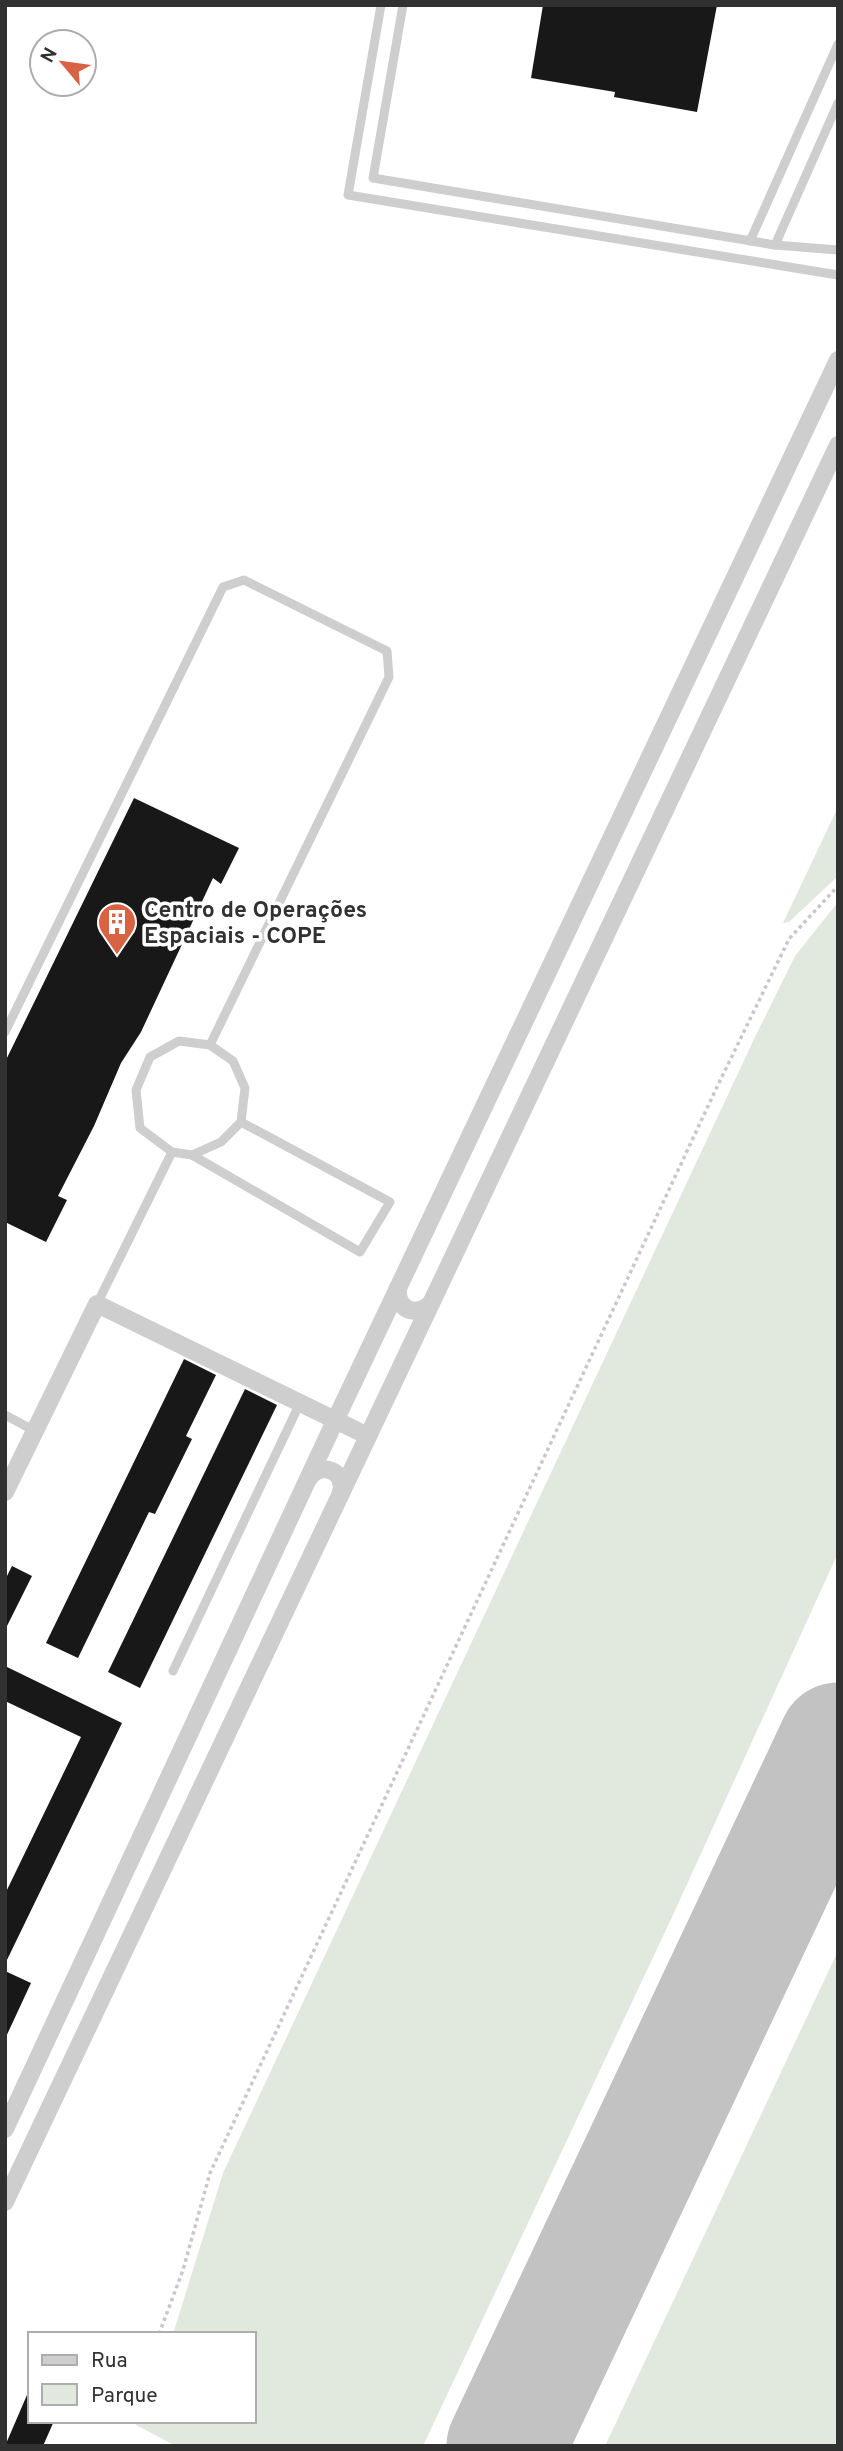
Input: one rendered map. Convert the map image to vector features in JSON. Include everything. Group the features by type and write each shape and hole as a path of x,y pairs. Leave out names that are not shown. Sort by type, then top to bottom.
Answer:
{"street":[{"path":"5,2129 335,1421 838,360"},
{"path":"5,2202 838,445"},
{"path":"398,1288 401,1305 411,1311 422,1311 431,1303"},
{"path":"5,1492 97,1304 368,1436"},
{"path":"309,1478 317,1470 334,1472 341,1481 341,1493"}],"lane":[{"path":"381,5 348,195 838,275"},
{"path":"404,5 373,178 775,245 838,250"},
{"path":"750,241 838,44"},
{"path":"775,245 838,103"},
{"path":"5,1032 223,587 244,580 387,651 389,677 209,1045"},
{"path":"192,1155 221,1142 241,1122 246,1088 233,1061 209,1045 179,1041 150,1057 136,1090 140,1128 172,1152 192,1155 360,1252 390,1202 241,1122"},
{"path":"97,1304 172,1152"},
{"path":"173,1671 300,1403"},
{"path":"5,1415 35,1431"}],"path":[{"path":"160,2332 183,2270 210,2173 618,1296 789,939 838,886"}],"green space":[{"path":"838,807 838,876 789,922 783,923"},
{"path":"838,902 838,1553 673,1915 423,2446 176,2446 136,2425 137,2423 256,2423 256,2332 174,2332 223,2173 795,956"},
{"path":"838,1951 838,2446 605,2446"}],"building":[{"path":"543,5 717,5 697,112 614,97 615,92 531,78"},
{"name":"Centro de Operações Espaciais - COPE","path":"134,798 239,848 221,884 213,878 141,1032 121,1063 94,1126 58,1196 67,1200 46,1242 5,1222 5,1062"},
{"path":"184,1359 216,1375 186,1436 192,1439 155,1514 149,1512 78,1658 46,1643"},
{"path":"245,1389 277,1405 140,1688 108,1672"},
{"path":"12,1566 32,1576 5,1630 5,1580"},
{"path":"5,1666 122,1723 5,1964 5,1894 81,1737 5,1701"},
{"path":"5,1971 31,1983 5,2039"},
{"path":"28,2393 28,2423 53,2423 43,2446 5,2446"}],"runway":[{"path":"506,2446 838,1742"}],"place":[{"name":"Centro de Operações Espaciais - COPE","path":"117,956"}]}
